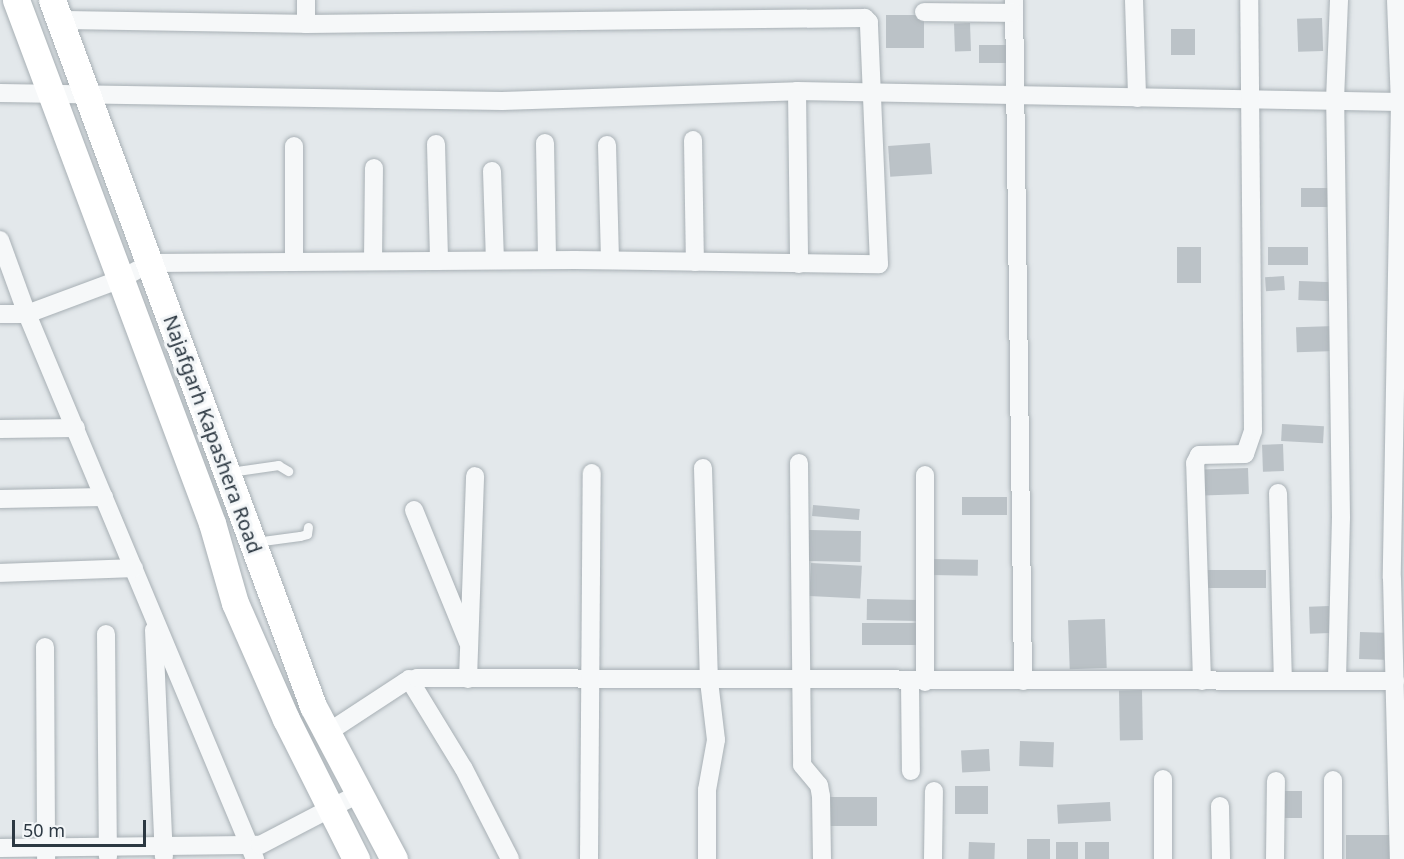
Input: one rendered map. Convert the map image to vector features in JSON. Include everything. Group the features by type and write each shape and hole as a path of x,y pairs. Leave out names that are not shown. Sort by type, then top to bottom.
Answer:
{"main road":[{"name":"Najafgarh Kapashera Road","path":"16,0 212,523 235,603 286,719 356,859"},
{"name":"Najafgarh Kapashera Road","path":"56,10 313,706 394,859"},
{"path":"286,719 313,706"}],"street":[{"path":"306,0 306,24"},
{"path":"1134,0 1137,98"},
{"path":"1202,681 1195,463 1199,455 1245,454 1253,431 1252,100 1249,0"},
{"path":"1337,680 1341,518 1335,100 1339,0"},
{"path":"1396,0 1400,102 1398,578 1395,681 1399,729 1399,859"},
{"path":"924,12 1014,7 1023,681"},
{"path":"0,314 27,314 121,279 150,263 548,260 879,264 870,91 869,22 859,15 306,24 56,10"},
{"path":"0,93 306,101 502,101 797,91 870,91 1400,102"},
{"path":"797,91 799,264"},
{"path":"693,140 695,262"},
{"path":"545,143 548,260"},
{"path":"436,144 438,261"},
{"path":"607,145 610,261"},
{"path":"294,146 294,262"},
{"path":"373,261 374,168"},
{"path":"492,171 495,260"},
{"path":"2,251 252,852"},
{"path":"0,429 76,428"},
{"path":"799,463 804,682 802,765 819,785 822,859"},
{"path":"703,468 710,681 716,740 707,790 707,859"},
{"path":"589,859 592,473"},
{"path":"910,771 917,682 925,475"},
{"path":"468,679 475,476"},
{"path":"1278,494 1283,680"},
{"path":"0,499 104,497"},
{"path":"414,510 470,647"},
{"path":"0,573 134,568"},
{"path":"153,616 164,853"},
{"path":"106,634 109,853"},
{"path":"45,647 47,853"},
{"path":"327,733 409,679 804,682 1395,681"},
{"path":"409,679 464,769 510,859"},
{"path":"1163,779 1163,859"},
{"path":"1333,780 1333,859"},
{"path":"1275,859 1276,781"},
{"path":"933,859 934,791"},
{"path":"0,848 47,853 252,852 260,845 360,792"},
{"path":"1220,806 1221,859"}],"lane":[{"path":"227,472 278,465 288,471"},
{"path":"253,542 300,536 307,534 308,527"}],"building":[{"path":"886,15 924,15 924,48 886,48"},
{"path":"1322,18 1323,51 1298,52 1297,19"},
{"path":"970,23 971,51 955,52 954,24"},
{"path":"1171,29 1195,29 1195,55 1171,55"},
{"path":"979,45 1007,45 1007,63 979,63"},
{"path":"930,143 932,174 890,177 888,146"},
{"path":"1301,188 1333,188 1333,207 1301,207"},
{"path":"1177,247 1201,247 1201,283 1177,283"},
{"path":"1268,247 1308,247 1308,265 1268,265"},
{"path":"1284,276 1285,290 1266,291 1265,277"},
{"path":"1299,281 1333,282 1332,301 1298,300"},
{"path":"1335,326 1336,351 1297,352 1296,327"},
{"path":"1282,424 1324,426 1323,443 1281,441"},
{"path":"1283,444 1284,471 1263,472 1262,445"},
{"path":"1248,468 1249,494 1203,496 1202,470"},
{"path":"962,497 1007,497 1007,515 962,515"},
{"path":"813,505 860,509 859,520 812,516"},
{"path":"809,530 861,531 860,562 808,561"},
{"path":"930,559 978,560 978,576 930,575"},
{"path":"811,563 862,566 860,599 809,596"},
{"path":"1203,570 1266,570 1266,588 1203,588"},
{"path":"867,599 920,600 920,621 867,620"},
{"path":"1329,606 1330,633 1310,634 1309,607"},
{"path":"1105,619 1107,668 1070,669 1068,620"},
{"path":"862,623 924,623 924,645 862,645"},
{"path":"1360,632 1385,633 1384,660 1359,659"},
{"path":"1119,690 1142,690 1143,740 1120,740"},
{"path":"1020,741 1054,742 1053,767 1019,766"},
{"path":"989,749 990,771 962,772 961,750"},
{"path":"955,786 988,786 988,814 955,814"},
{"path":"1285,791 1302,791 1302,818 1285,818"},
{"path":"828,797 877,797 877,826 828,826"},
{"path":"1110,802 1111,821 1058,824 1057,805"},
{"path":"1346,835 1392,835 1392,859 1346,859"},
{"path":"1027,839 1050,839 1050,859 1027,859"},
{"path":"969,842 995,843 994,859 968,859"},
{"path":"1056,842 1078,842 1078,859 1056,859"},
{"path":"1085,842 1109,842 1109,859 1085,859"}]}
